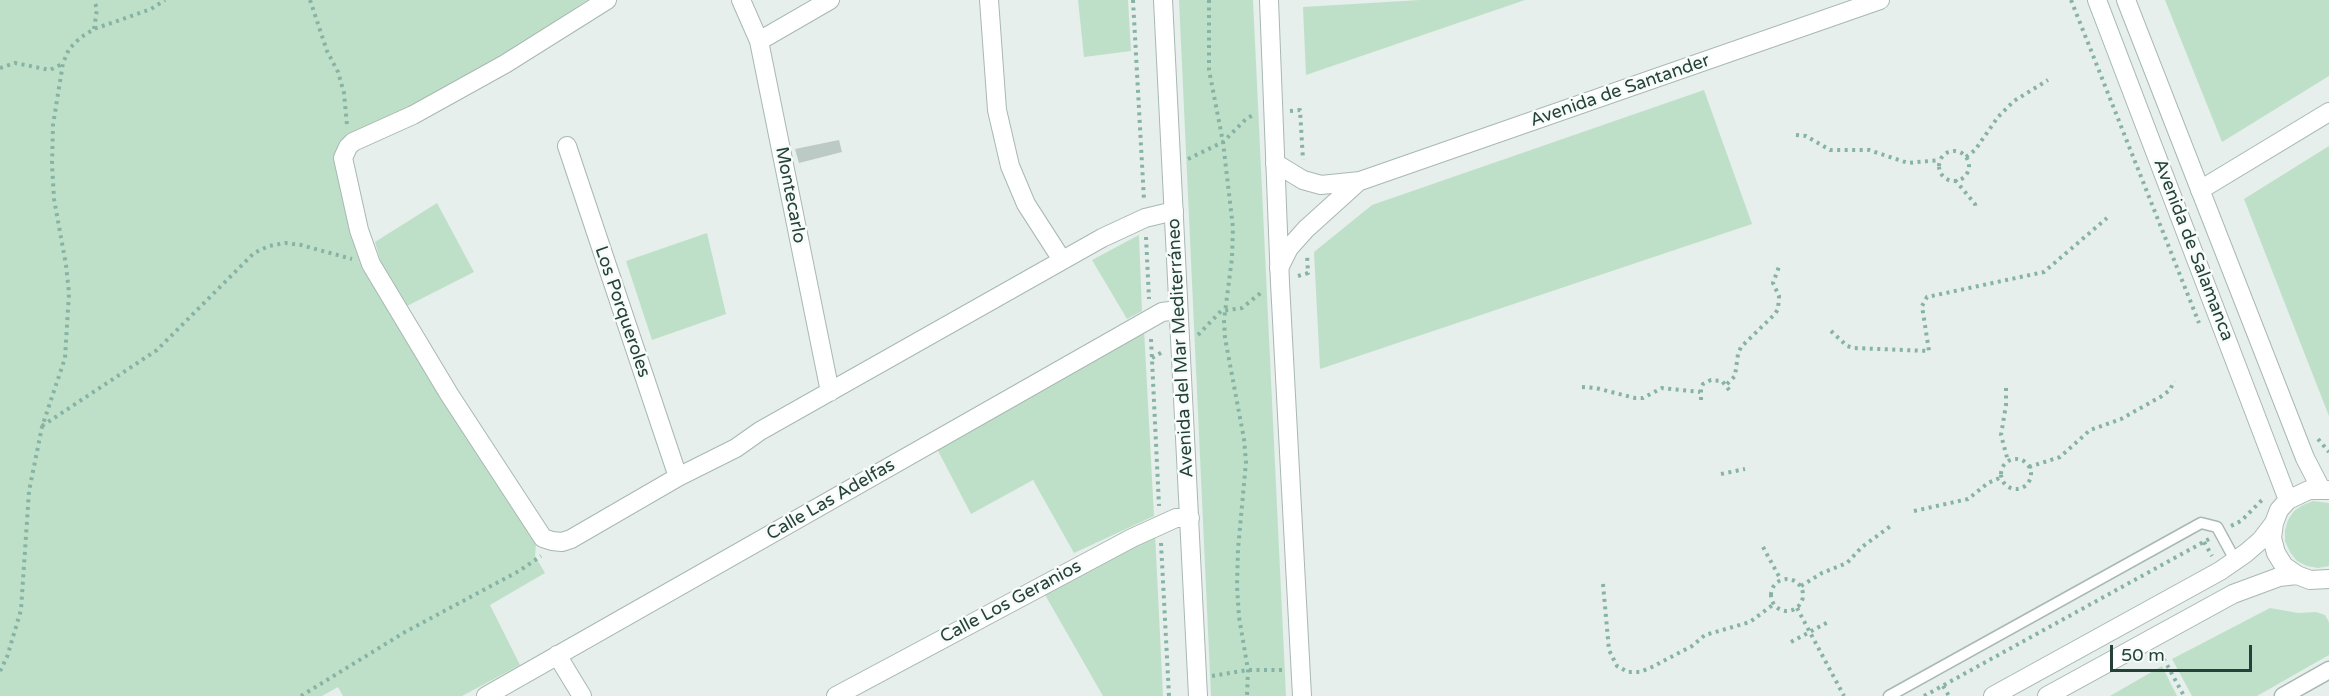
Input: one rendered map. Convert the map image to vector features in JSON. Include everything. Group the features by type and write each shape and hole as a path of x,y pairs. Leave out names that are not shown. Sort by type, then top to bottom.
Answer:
{"street":[{"path":"607,0 506,64 413,115 348,147 343,158 359,230 371,264 449,394 543,538 562,542 571,539 678,477 736,448 760,431 1062,260 1144,218 1174,211"},
{"name":"Montecarlo","path":"741,0 759,41 830,392"},
{"path":"759,41 830,0"},
{"path":"989,0 997,110 1010,166 1026,204 1062,260"},
{"name":"Avenida del Mar Mediterráneo","path":"1163,0 1198,687"},
{"path":"1269,0 1279,275 1302,696"},
{"name":"Avenida de Santander","path":"1275,163 1303,180 1328,185 1360,181 1880,0"},
{"name":"Avenida de Salamanca","path":"2097,0 2288,500"},
{"name":"Avenida de Salamanca","path":"2126,0 2305,458 2325,490"},
{"path":"2200,190 2329,112"},
{"name":"Los Porqueroles","path":"567,146 678,477"},
{"name":"Avenida de Santander","path":"1279,275 1289,248 1306,229 1360,181"},
{"name":"Calle Las Adelfas","path":"486,696 1162,312 1178,310"},
{"path":"2325,490 2310,490 2288,500 2279,510 2272,538 2276,553 2284,566 2310,580 2329,579"},
{"name":"Calle Los Geranios","path":"836,696 1132,538 1176,518 1190,518"},
{"path":"1993,696 2220,571 2261,540 2274,523"},
{"path":"2047,696 2233,594 2279,577 2297,575"},
{"path":"557,655 582,696"},
{"path":"2283,696 2329,670"}],"lane":[{"path":"1889,696 2195,525 2212,524 2217,527 2235,560"}],"path":[{"path":"94,0 97,9 94,29"},
{"path":"0,671 7,657 21,610 29,491 42,427 65,358 68,328 66,265 59,233 52,164 53,125 63,63 69,50 80,38 94,29 151,9 165,0"},
{"path":"310,0 344,93 348,147"},
{"path":"1133,0 1169,696"},
{"path":"1209,0 1209,70 1223,142 1233,228 1232,258 1225,309 1225,338 1244,439 1246,462 1237,586 1239,617 1248,670 1247,696"},
{"path":"2071,0 2203,334"},
{"path":"0,68 15,63 50,70 63,63"},
{"path":"1966,157 1975,150 1998,117 2014,101 2048,80"},
{"path":"1142,172 1209,150 1223,142 1252,115 1300,110 1303,180"},
{"path":"1796,135 1806,135 1830,150 1869,150 1908,163 1940,160 1950,152 1962,153 1966,157 1968,169 1961,179 1949,180 1940,172 1940,160"},
{"path":"1955,180 1975,204 1976,210"},
{"path":"1831,331 1847,346 1854,348 1929,351 1922,306 1927,297 2044,272 2107,218"},
{"path":"1152,358 1198,335 1225,309 1242,308 1279,275 1308,273 1306,229"},
{"path":"42,427 157,350 254,253 269,246 285,243 371,264"},
{"path":"1727,384 1735,376 1741,347 1778,309 1779,296 1773,283 1780,264"},
{"path":"1701,400 1700,392 1703,384 1711,380 1719,380 1727,384 1730,391"},
{"path":"2029,467 2060,456 2090,430 2121,419 2162,396 2170,390 2174,381"},
{"path":"1582,387 1596,388 1635,399 1651,395 1662,388 1700,392"},
{"path":"2006,388 2001,435 2008,461"},
{"path":"2020,459 2029,467 2030,479 2021,487 2009,487 2002,477 2001,471 2008,461 2020,459"},
{"path":"1721,474 1746,469"},
{"path":"1914,511 1968,499 1988,483 2002,477"},
{"path":"1924,696 2241,522 2265,496"},
{"path":"1801,585 1847,563 1862,547 1892,525"},
{"path":"301,696 405,633 519,571 541,556 552,541"},
{"path":"1763,546 1781,580"},
{"path":"1797,608 1784,610 1774,603 1772,592 1774,586 1781,580 1790,579 1801,585"},
{"path":"1603,584 1609,650 1617,666 1628,672 1640,672 1652,667 1692,646 1705,634 1750,622 1774,603"},
{"path":"1797,608 1803,597 1801,585"},
{"path":"1797,608 1844,696"},
{"path":"1791,642 1830,621"},
{"path":"2152,638 2184,696"},
{"path":"1168,682 1198,687 1248,670 1301,670"},
{"path":"1943,686 1948,696"}],"green space":[{"path":"0,0 588,0 489,65 339,154 363,268 536,544 535,556 545,573 490,605 520,665 462,696 343,696 338,687 322,696 0,696"},
{"path":"1078,0 1128,0 1131,51 1084,57"},
{"path":"1179,0 1253,0 1286,696 1211,696"},
{"path":"1420,0 1525,0 1306,75 1303,7"},
{"path":"2165,0 2329,0 2329,76 2222,142"},
{"path":"1704,90 1752,224 1320,369 1314,252 1372,205"},
{"path":"2329,146 2329,416 2244,199"},
{"path":"437,203 474,272 405,307 384,273 375,242"},
{"path":"707,233 726,314 652,340 626,261"},
{"path":"1139,235 1142,311 1127,319 1092,260"},
{"path":"1144,329 1154,516 1074,553 1033,480 971,514 936,447"},
{"path":"2313,501 2329,503 2329,566 2318,568 2297,561 2285,541 2288,520 2294,511"},
{"path":"1155,533 1163,696 1103,696 1044,593"},
{"path":"2270,608 2298,613 2316,612 2325,615 2329,622 2329,655 2257,696 2192,696 2172,659"},
{"path":"2162,666 2177,696 2110,696"}],"building":[{"path":"839,140 842,152 799,163 795,149"}]}
